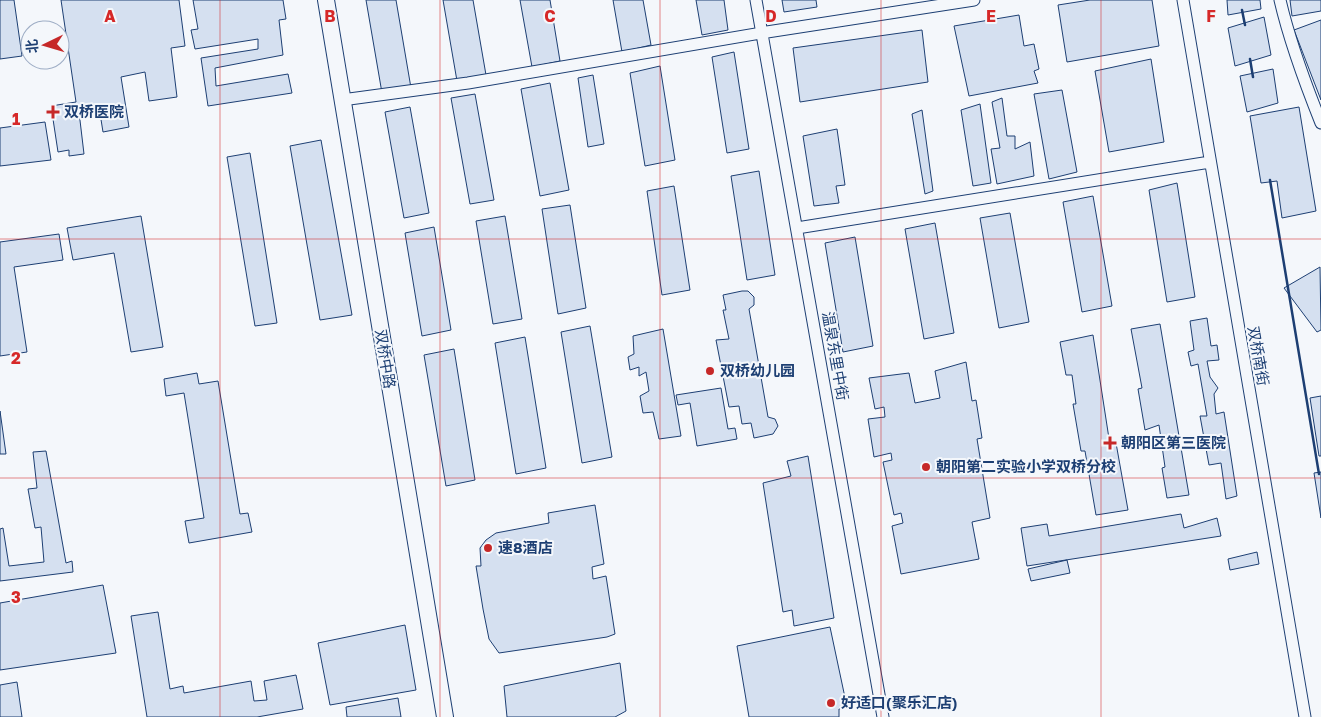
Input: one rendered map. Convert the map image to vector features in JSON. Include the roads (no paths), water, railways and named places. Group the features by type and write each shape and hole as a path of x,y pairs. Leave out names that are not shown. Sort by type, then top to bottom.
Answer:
{"street":[{"name":"双桥中路","path":"326,0 445,717"},
{"name":"温泉东里中街","path":"756,0 883,717"},
{"path":"342,100 468,82 974,0"},
{"name":"双桥南街","path":"1183,0 1304,717"},
{"path":"1280,0 1287,30 1303,79 1321,123"},
{"path":"797,228 1210,162"}],"place":[{"name":"双桥医院","path":"53,112"},
{"name":"双桥幼儿园","path":"710,371"},
{"name":"朝阳区第三医院","path":"1110,443"},
{"name":"朝阳第二实验小学双桥分校","path":"926,467"},
{"name":"速8酒店","path":"488,548"},
{"name":"好适口(聚乐汇店)","path":"831,703"}]}
